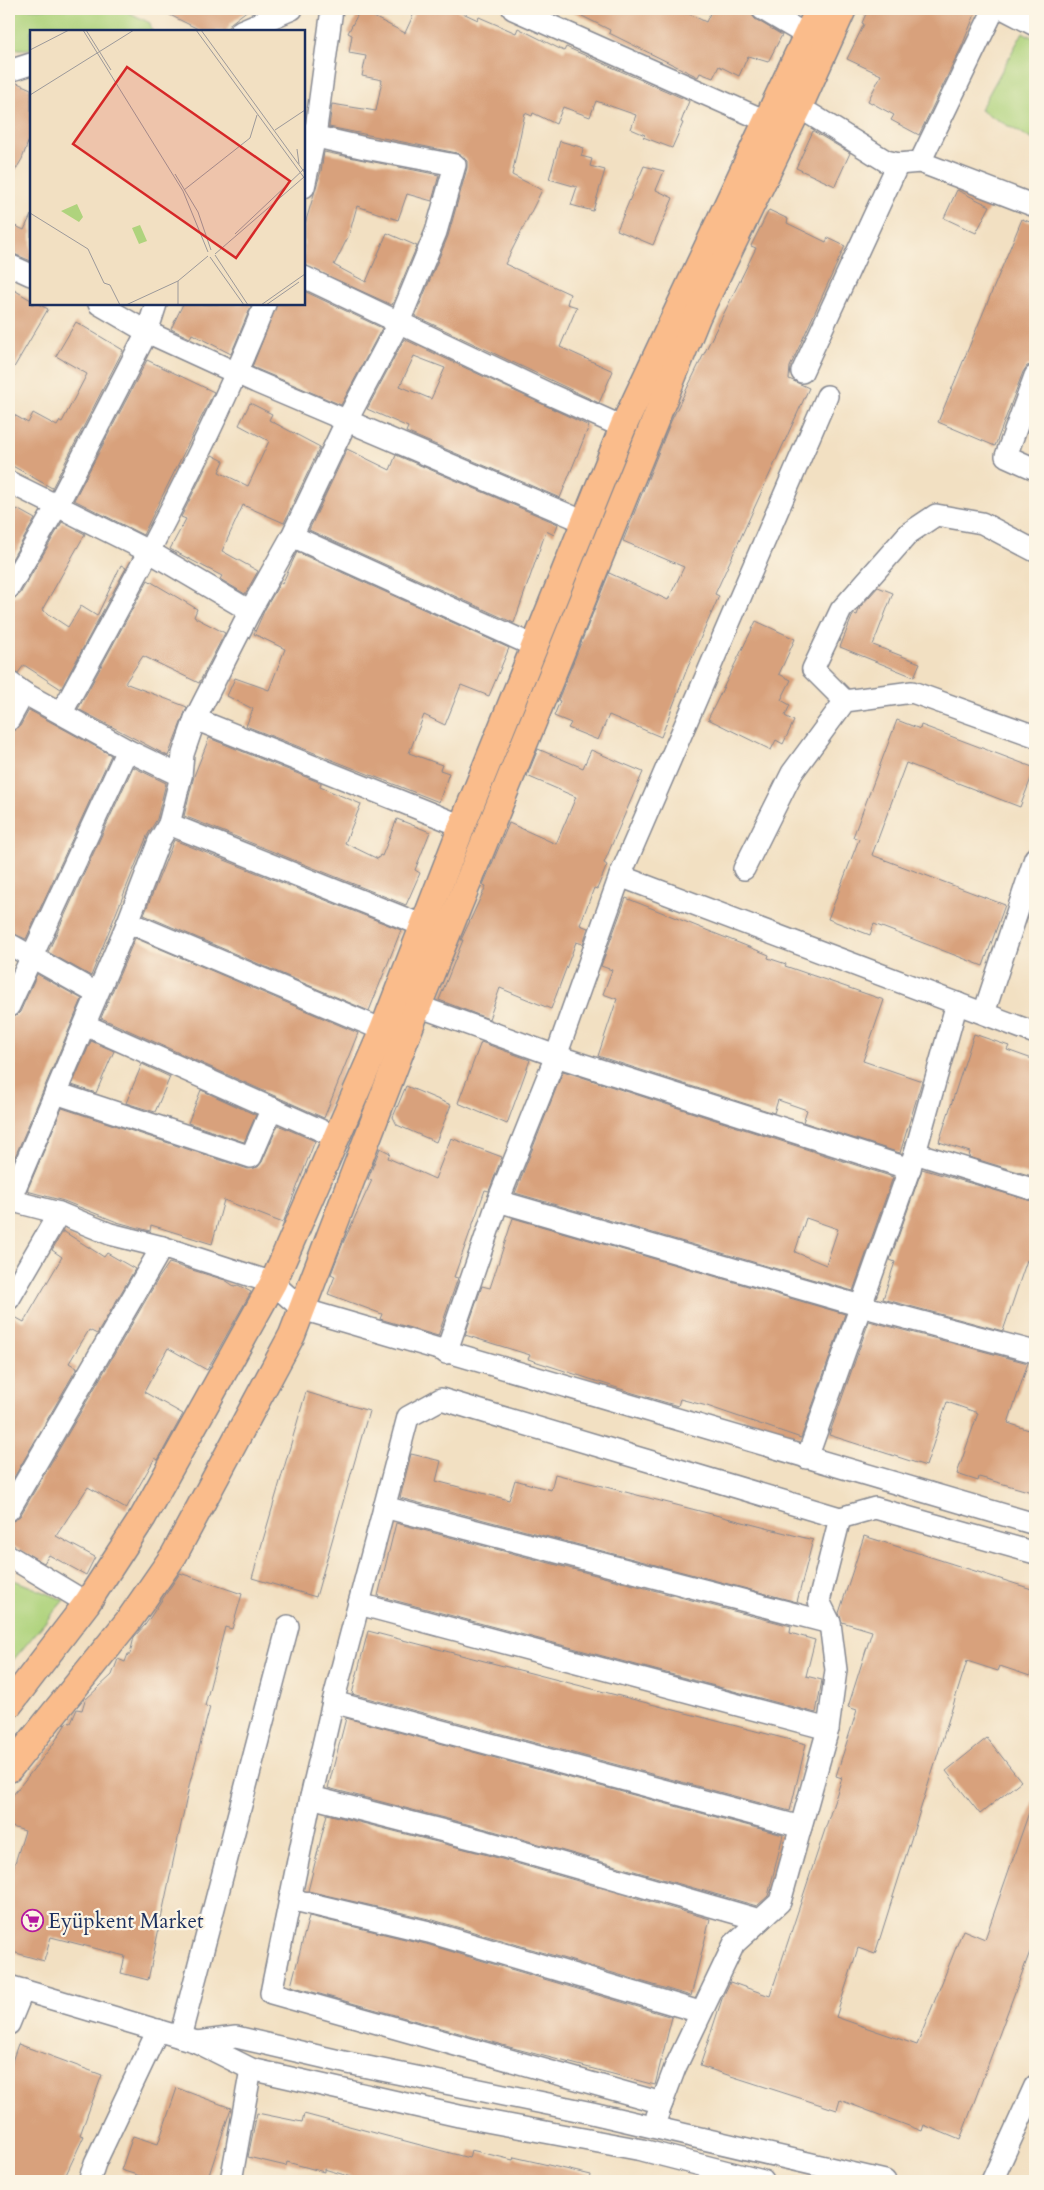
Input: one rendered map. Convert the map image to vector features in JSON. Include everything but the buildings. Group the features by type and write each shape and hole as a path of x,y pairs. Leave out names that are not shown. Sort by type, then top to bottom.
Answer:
{"main road":[{"path":"9,1705 87,1603 143,1518 274,1283 383,1030 462,826 623,427 768,122 819,9"},
{"path":"9,1769 129,1620 174,1555 292,1335 418,1006 697,317 799,107 843,9"}],"street":[{"path":"241,30 252,9"},
{"path":"242,30 292,9"},
{"path":"305,177 309,135 332,9"},
{"path":"513,9 768,122"},
{"path":"762,9 808,36"},
{"path":"920,162 994,9"},
{"path":"1004,9 1035,25"},
{"path":"9,71 30,64"},
{"path":"799,107 886,161 898,164 920,162 1035,206"},
{"path":"309,135 455,165 436,232 399,322 347,420 292,536 250,611 195,719 183,754 181,776 168,824 159,841 128,922 96,993 85,1025 9,1200 59,1213 110,1234 162,1247 274,1283 302,1309 446,1353 1035,1524"},
{"path":"802,372 898,164"},
{"path":"9,265 30,275"},
{"path":"305,277 623,427"},
{"path":"101,305 147,332 238,373 586,522"},
{"path":"9,588 57,506 147,332 156,305"},
{"path":"62,712 150,552 238,373 265,305"},
{"path":"1035,376 1006,456 1035,469"},
{"path":"446,1353 498,1201 556,1056 620,876 827,396"},
{"path":"9,482 150,552 250,611"},
{"path":"845,701 813,669 841,610 909,533 936,515 982,523 1035,552"},
{"path":"292,536 534,646"},
{"path":"9,720 16,687 127,750 181,776"},
{"path":"744,869 792,773 845,701 912,692 1035,736"},
{"path":"195,719 462,826"},
{"path":"9,1006 127,750"},
{"path":"168,824 424,926"},
{"path":"984,1013 1035,858"},
{"path":"620,876 1035,1033"},
{"path":"128,922 383,1030"},
{"path":"9,944 96,993"},
{"path":"807,1458 913,1161 958,1003"},
{"path":"418,1006 556,1056 913,1161 1035,1190"},
{"path":"85,1025 336,1136"},
{"path":"56,1093 251,1157 272,1108"},
{"path":"498,1201 861,1306 1035,1352"},
{"path":"9,1299 59,1213"},
{"path":"9,1510 162,1247"},
{"path":"662,2103 271,1993 311,1797 333,1702 408,1417 441,1399 840,1518 874,1508 1035,1553"},
{"path":"384,1507 830,1623"},
{"path":"654,2127 674,2068 734,1944 780,1902 828,1729 836,1670 830,1623 819,1601 840,1518"},
{"path":"9,1556 87,1603"},
{"path":"358,1604 828,1729"},
{"path":"189,2039 288,1626"},
{"path":"333,1702 801,1827"},
{"path":"311,1797 487,1842 760,1920"},
{"path":"290,1898 429,1932 700,2012"},
{"path":"9,2024 16,1988 189,2039 251,2069 459,2116 642,2150 697,2173 763,2181"},
{"path":"89,2181 95,2163 158,2030"},
{"path":"189,2039 236,2037 348,2063 654,2127 885,2181"},
{"path":"231,2181 251,2069"},
{"path":"992,2181 1035,2086"}],"green space":[{"path":"18,9 122,9 150,23 152,30 30,30 30,49 9,49 9,22"},
{"path":"1023,32 1035,39 1035,141 980,110"},
{"path":"9,1578 64,1600 9,1665"}],"place":[{"name":"Eyüpkent Market","path":"32,1921"}]}
